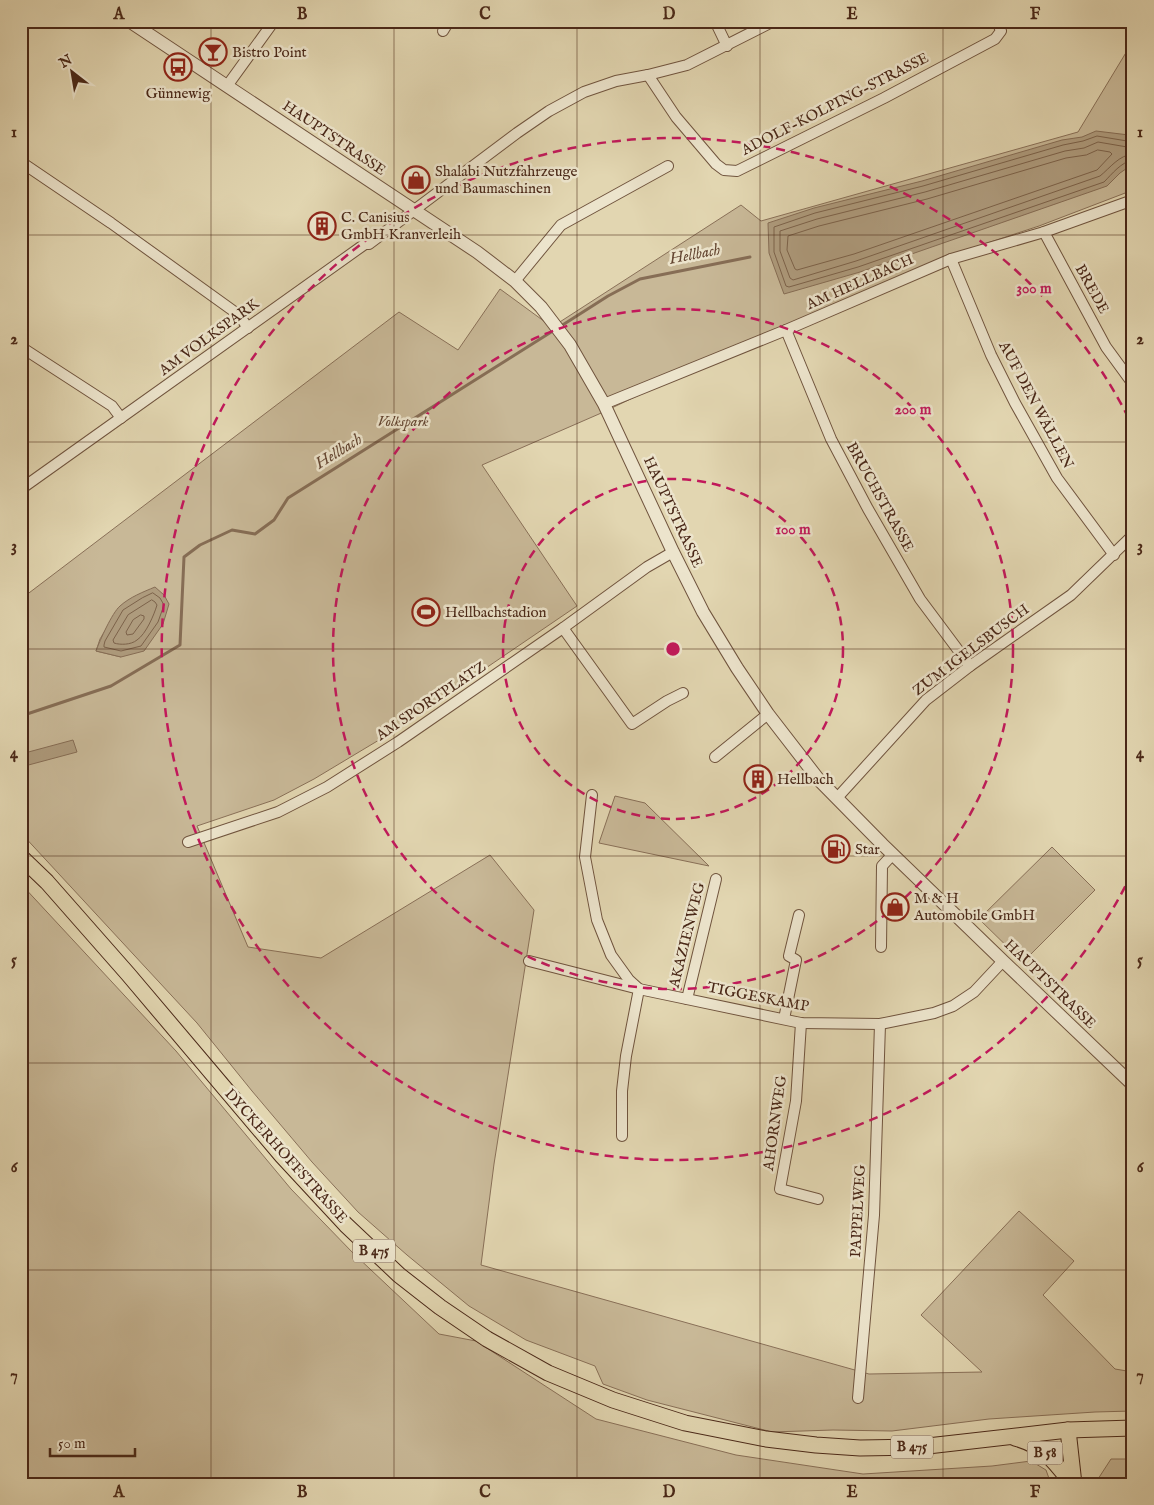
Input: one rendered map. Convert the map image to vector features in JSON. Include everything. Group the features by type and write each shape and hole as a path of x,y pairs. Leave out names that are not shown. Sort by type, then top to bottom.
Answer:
{"main road":[{"name":"DYCKERHOFFSTRASSE","path":"21,857 47,882 122,967 282,1156 346,1225 406,1280 440,1307 487,1339 548,1373 613,1400 685,1423 766,1439 816,1446 860,1448 920,1447 1068,1430 1133,1428"},
{"name":"B 58","path":"1068,1430 1073,1484"},
{"name":"B 58","path":"1008,1436 1038,1447 1052,1458 1073,1484"}],"street":[{"name":"HAUPTSTRASSE","path":"129,21 477,252 515,281 541,306 570,345 604,404 708,620 736,668 768,714 819,780 836,798 1133,1086"},
{"path":"227,86 274,21"},
{"path":"716,21 727,46"},
{"name":"AM VOLKSPARK","path":"21,489 365,244 369,244 549,111 584,92 616,81 688,65 774,21"},
{"name":"ADOLF-KOLPING-STRASSE","path":"648,75 676,117 716,164 724,170 737,171 884,98 994,39 1001,31 997,21"},
{"path":"21,162 111,223 239,315 248,328"},
{"path":"515,281 561,225 668,166"},
{"name":"AM HELLBACH","path":"604,404 786,330 951,259 1044,232 1133,200"},
{"name":"BREDE","path":"1044,232 1106,347 1133,384"},
{"name":"AUF DEN WÄLLEN","path":"951,259 990,355 1015,403 1057,478 1114,554"},
{"name":"BRUCHSTRASSE","path":"786,330 831,439 868,509 920,599 970,666"},
{"path":"21,347 112,406 121,418"},
{"name":"ZUM IGELSBUSCH","path":"836,798 926,700 970,666 1071,596 1133,535"},
{"name":"AM SPORTPLATZ","path":"188,842 278,812 327,787 398,742 563,628 647,567 674,552"},
{"path":"563,628 632,724 684,693"},
{"path":"715,757 768,714"},
{"path":"592,795 585,857 597,920 611,955 638,989 622,1091 622,1136"},
{"path":"881,947 882,866 893,854"},
{"name":"AKAZIENWEG","path":"686,999 716,879"},
{"path":"784,1019 796,960 789,956 799,915"},
{"name":"TIGGESKAMP","path":"529,960 638,989 784,1019 801,1022 880,1024 934,1013 953,1006 974,992 1002,961"},
{"name":"AHORNWEG","path":"801,1022 796,1101 780,1189 818,1199"},
{"name":"PAPPELWEG","path":"858,1398 874,1215 880,1024"}],"green space":[{"name":"Volkspark","path":"1133,41 1133,190 1039,226 948,256 795,321 599,414 482,465 577,606 389,734 314,779 274,800 197,826 248,947 321,958 490,855 534,910 494,1164 481,1265 869,1374 982,1372 921,1315 1019,1211 1074,1261 1043,1295 1115,1369 1133,1372 1133,1411 989,1419 892,1431 772,1432 647,1400 603,1384 595,1366 526,1340 469,1306 358,1212 312,1162 197,1023 21,833 21,599 399,312 458,350 500,289 552,327 741,205 761,221 1078,132","holes":["119,607 121,657 96,651 100,639"]},
{"path":"615,796 645,803 709,866 599,843"},
{"path":"1052,847 1095,890 1023,962 979,919"},
{"path":"21,884 176,1051 291,1189 353,1253 439,1334 476,1341 596,1419 736,1455 863,1474 992,1466 1031,1461 1046,1470 1051,1484 21,1484"},
{"path":"1111,1459 1133,1459 1133,1484 1098,1484 1098,1479"}],"water":[{"path":"1096,131 1129,135 1133,139 1133,164 1120,173 1107,186 860,272 784,294 769,253 768,223 814,208 922,181 1062,140 1082,137"},
{"path":"155,587 164,595 169,604 163,624 144,651 121,657 96,651 117,609 132,597"},
{"path":"73,740 77,752 21,767 21,754"}],"waterway":[{"name":"Hellbach","path":"561,326 608,296 640,279 750,257"},
{"name":"Hellbach","path":"21,716 111,686 180,645 184,557 200,545 232,530 255,534 274,520 288,498 556,329"}],"place":[{"name":"Bistro Point","path":"213,52"},
{"name":"Günnewig","path":"178,67"},
{"name":"Shalabi Nutzfahrzeuge und Baumaschinen","path":"416,180"},
{"name":"C. Canisius GmbH Kranverleih","path":"322,226"},
{"name":"Hellbachstadion","path":"426,612"},
{"name":"Hellbach","path":"758,779"},
{"name":"Star","path":"836,849"},
{"name":"M & H Automobile GmbH","path":"895,907"}]}
